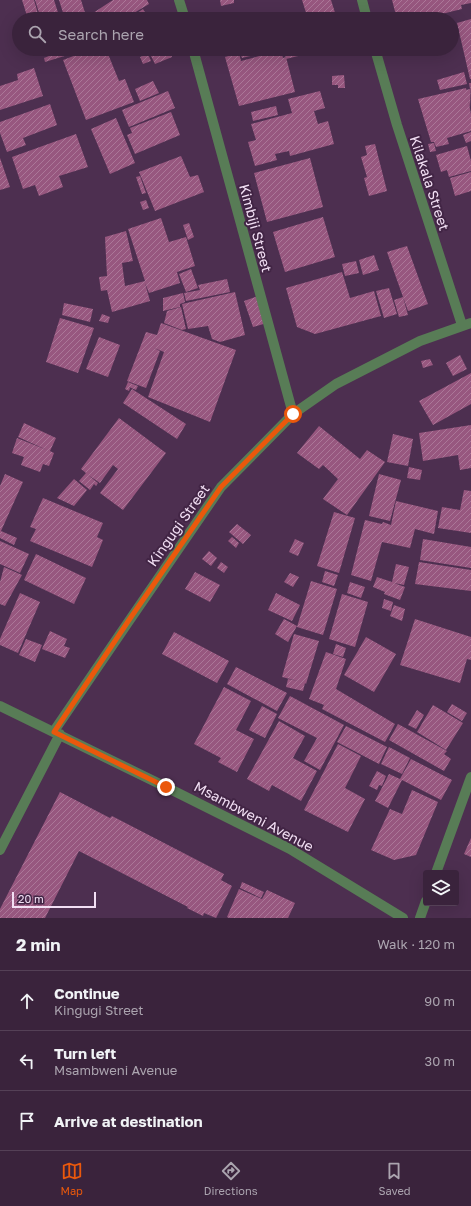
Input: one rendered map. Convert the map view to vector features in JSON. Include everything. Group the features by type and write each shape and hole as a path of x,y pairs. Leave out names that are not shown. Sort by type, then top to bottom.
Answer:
{"street":[{"path":"179,0 183,12"},
{"path":"362,0 365,12"},
{"name":"Kimbiji Street","path":"195,56 293,414"},
{"name":"Kilakala Street","path":"377,56 396,125 467,324"},
{"name":"Kingugi Street","path":"0,850 57,733 129,620 221,487 293,414 336,384 420,341 467,324"},
{"name":"Msambweni Avenue","path":"0,706 290,849 403,918"},
{"path":"437,870 471,777"},
{"path":"420,918 424,906"}],"building":[{"path":"22,0 34,0 38,12 26,12"},
{"path":"35,0 54,0 58,12 39,12"},
{"path":"59,0 81,0 85,12 63,12"},
{"path":"113,0 147,0 149,4 136,12 95,12"},
{"path":"220,0 234,0 234,3 221,6"},
{"path":"302,0 331,0 335,12 306,12"},
{"path":"392,0 471,0 471,3 461,5 462,9 450,12 395,12"},
{"path":"471,19 471,79 459,32 459,22"},
{"path":"49,56 64,56 45,62 44,58"},
{"path":"74,56 109,56 119,81 125,79 134,102 86,120 63,60"},
{"path":"149,56 151,61 143,64 140,57"},
{"path":"151,56 172,57 155,64"},
{"path":"240,56 241,61 259,56 286,57 295,92 239,106 225,57"},
{"path":"285,56 298,56 286,59"},
{"path":"34,68 43,96 0,110 0,86 18,80 17,74"},
{"path":"464,72 467,84 440,90 437,80"},
{"path":"344,75 345,88 338,88 338,85 332,85 332,76"},
{"path":"153,81 159,93 140,101 135,89"},
{"path":"469,83 471,83 470,107 466,90 470,89"},
{"path":"466,88 471,114 471,131 447,138 449,144 436,147 434,142 431,142 418,99"},
{"path":"168,91 175,108 129,127 122,110"},
{"path":"320,91 325,108 314,111 318,124 328,121 334,144 290,156 289,151 275,154 277,160 255,166 248,142 256,140 251,124 292,113 288,99"},
{"path":"50,104 57,125 23,138 26,145 7,152 0,133 0,122"},
{"path":"276,106 278,115 253,121 251,112"},
{"path":"171,112 180,135 135,154 127,135 132,133 130,128"},
{"path":"116,118 135,163 110,174 91,129"},
{"path":"471,132 471,141 466,143 463,135"},
{"path":"76,134 88,167 59,176 63,187 39,196 35,185 23,189 12,157"},
{"path":"434,143 436,151 430,152 428,144"},
{"path":"375,144 387,191 369,196 364,178 367,177 361,157 367,155 365,146"},
{"path":"467,146 471,161 471,171 449,177 447,170 441,172 436,155"},
{"path":"181,156 190,177 198,175 204,192 155,211 139,172"},
{"path":"0,158 10,187 0,190"},
{"path":"310,158 323,207 267,222 254,173"},
{"path":"471,172 471,191 455,196 450,178"},
{"path":"140,176 146,193 142,194 136,177"},
{"path":"146,200 149,208 143,210 140,202"},
{"path":"323,217 335,257 285,272 273,232"},
{"path":"161,218 169,242 186,237 195,266 177,272 180,283 149,293 145,283 150,301 112,312 107,290 101,291 99,277 107,276 105,237 126,231 133,261 122,263 125,286 145,281 128,229"},
{"path":"189,223 194,237 188,240 183,225"},
{"path":"407,246 428,304 408,311 387,252"},
{"path":"374,255 379,270 363,275 359,260"},
{"path":"356,261 359,273 345,276 342,264"},
{"path":"191,269 198,288 186,292 179,274"},
{"path":"342,272 350,298 374,291 381,316 315,334 297,327 286,288"},
{"path":"227,279 230,292 186,301 184,293 200,290 198,285"},
{"path":"389,288 397,314 384,318 376,291"},
{"path":"235,292 245,335 220,342 212,339 208,326 188,329 182,304"},
{"path":"183,293 185,302 180,304 180,307 163,311 163,298"},
{"path":"258,296 267,323 253,327 244,301"},
{"path":"403,297 408,315 399,317 394,300"},
{"path":"64,303 93,309 90,322 62,315"},
{"path":"181,307 186,329 182,330 164,323 167,311"},
{"path":"102,314 110,317 108,323 99,321"},
{"path":"60,318 94,328 78,373 46,362"},
{"path":"161,323 236,350 210,422 148,397 164,352 154,348 160,351 146,388 127,381 146,332 157,335"},
{"path":"99,337 120,345 108,377 86,369"},
{"path":"460,355 467,369 453,376 446,363"},
{"path":"430,359 433,365 423,368 421,361"},
{"path":"471,373 471,404 433,425 419,401"},
{"path":"128,382 138,386 136,390 129,387 129,391 125,389"},
{"path":"132,389 186,424 177,439 123,403"},
{"path":"119,418 166,453 123,510 100,493 118,469 113,465 100,483 88,475 98,483 96,486 94,484 90,490 79,481 86,473 81,469"},
{"path":"24,423 56,438 50,451 54,453 49,466 43,464 40,472 21,465 24,457 12,453 17,438 47,450 18,437"},
{"path":"471,425 471,468 460,470 458,455 423,461 419,433"},
{"path":"319,426 360,459 367,450 385,462 347,515 323,499 338,479 323,465 319,469 297,453"},
{"path":"393,434 413,439 408,466 387,462"},
{"path":"409,467 422,470 420,480 407,478"},
{"path":"5,474 23,482 1,531 17,538 14,545 0,538 0,486"},
{"path":"379,474 401,480 390,521 369,516"},
{"path":"74,479 87,490 74,506 57,498"},
{"path":"464,490 471,491 471,533 438,528 442,507 460,510"},
{"path":"43,498 103,523 97,537 103,540 92,567 30,541 36,529 30,527"},
{"path":"396,501 438,511 434,534 415,529 410,548 382,542 371,581 351,575 365,520 382,524 383,522 391,525"},
{"path":"334,512 355,518 339,573 317,566"},
{"path":"237,524 251,535 243,544 229,532"},
{"path":"232,537 239,543 236,548 228,541"},
{"path":"295,539 304,543 298,556 289,552"},
{"path":"423,539 471,547 471,568 420,560"},
{"path":"0,541 29,554 20,573 0,564"},
{"path":"209,551 217,558 211,566 202,559"},
{"path":"36,554 86,578 74,604 24,580"},
{"path":"221,562 228,567 224,573 217,568"},
{"path":"419,562 471,570 471,591 415,584"},
{"path":"396,564 409,567 404,585 394,583 405,587 400,600 384,594 385,592 373,587 377,577 392,582"},
{"path":"4,567 22,575 5,606 0,604 0,582"},
{"path":"325,571 338,575 334,586 322,582"},
{"path":"195,572 220,585 210,602 185,589"},
{"path":"290,573 299,577 293,587 284,582"},
{"path":"311,581 337,589 323,635 297,627"},
{"path":"350,582 365,587 361,598 347,593"},
{"path":"20,593 40,602 18,653 0,645 0,639"},
{"path":"276,593 300,605 292,621 268,610"},
{"path":"342,594 368,602 355,647 329,639"},
{"path":"384,599 393,602 391,611 382,608"},
{"path":"394,605 405,609 402,621 390,616"},
{"path":"284,619 297,626 288,642 275,634"},
{"path":"415,619 471,637 471,660 467,659 460,683 400,665"},
{"path":"50,631 67,639 64,646 70,648 65,658 42,649"},
{"path":"174,632 229,661 217,683 162,654"},
{"path":"294,634 319,641 303,691 286,687 288,679 298,681 282,677"},
{"path":"366,637 396,654 374,692 344,675"},
{"path":"26,639 42,645 35,662 19,655"},
{"path":"336,644 346,648 343,657 333,654"},
{"path":"326,652 346,659 336,689 395,724 385,742 322,709 324,705 309,699"},
{"path":"236,667 287,693 277,711 227,684"},
{"path":"224,687 251,701 236,730 254,739 237,772 218,762 221,758 194,744"},
{"path":"290,696 344,725 320,770 304,761 317,738 278,718"},
{"path":"452,704 467,713 462,721 447,712"},
{"path":"433,705 463,723 446,750 417,732"},
{"path":"262,706 277,714 265,738 249,730"},
{"path":"417,710 424,715 416,729 408,725"},
{"path":"279,721 305,736 293,758 317,771 301,801 272,785 269,791 247,779"},
{"path":"398,724 447,751 444,754 451,759 444,771 389,740"},
{"path":"346,726 387,747 379,764 337,742"},
{"path":"338,744 361,756 345,788 365,799 348,832 304,810"},
{"path":"389,747 410,758 402,774 381,764"},
{"path":"411,759 452,780 441,800 402,780 388,808 375,801 389,774 400,779"},
{"path":"377,771 386,776 382,786 379,785 377,790 369,786"},
{"path":"412,790 438,802 416,855 394,860 371,850 390,809 402,814"},
{"path":"60,792 110,818 112,816 224,874 221,880 232,886 216,918 204,913 203,916 79,851 45,918 0,918 0,909"},
{"path":"471,838 471,857 464,854"},
{"path":"242,882 264,892 261,898 240,888"},
{"path":"239,889 262,899 267,890 295,903 288,918 229,918 227,917"}],"route":[{"path":"166,787 54,732 221,487 293,414"}]}
